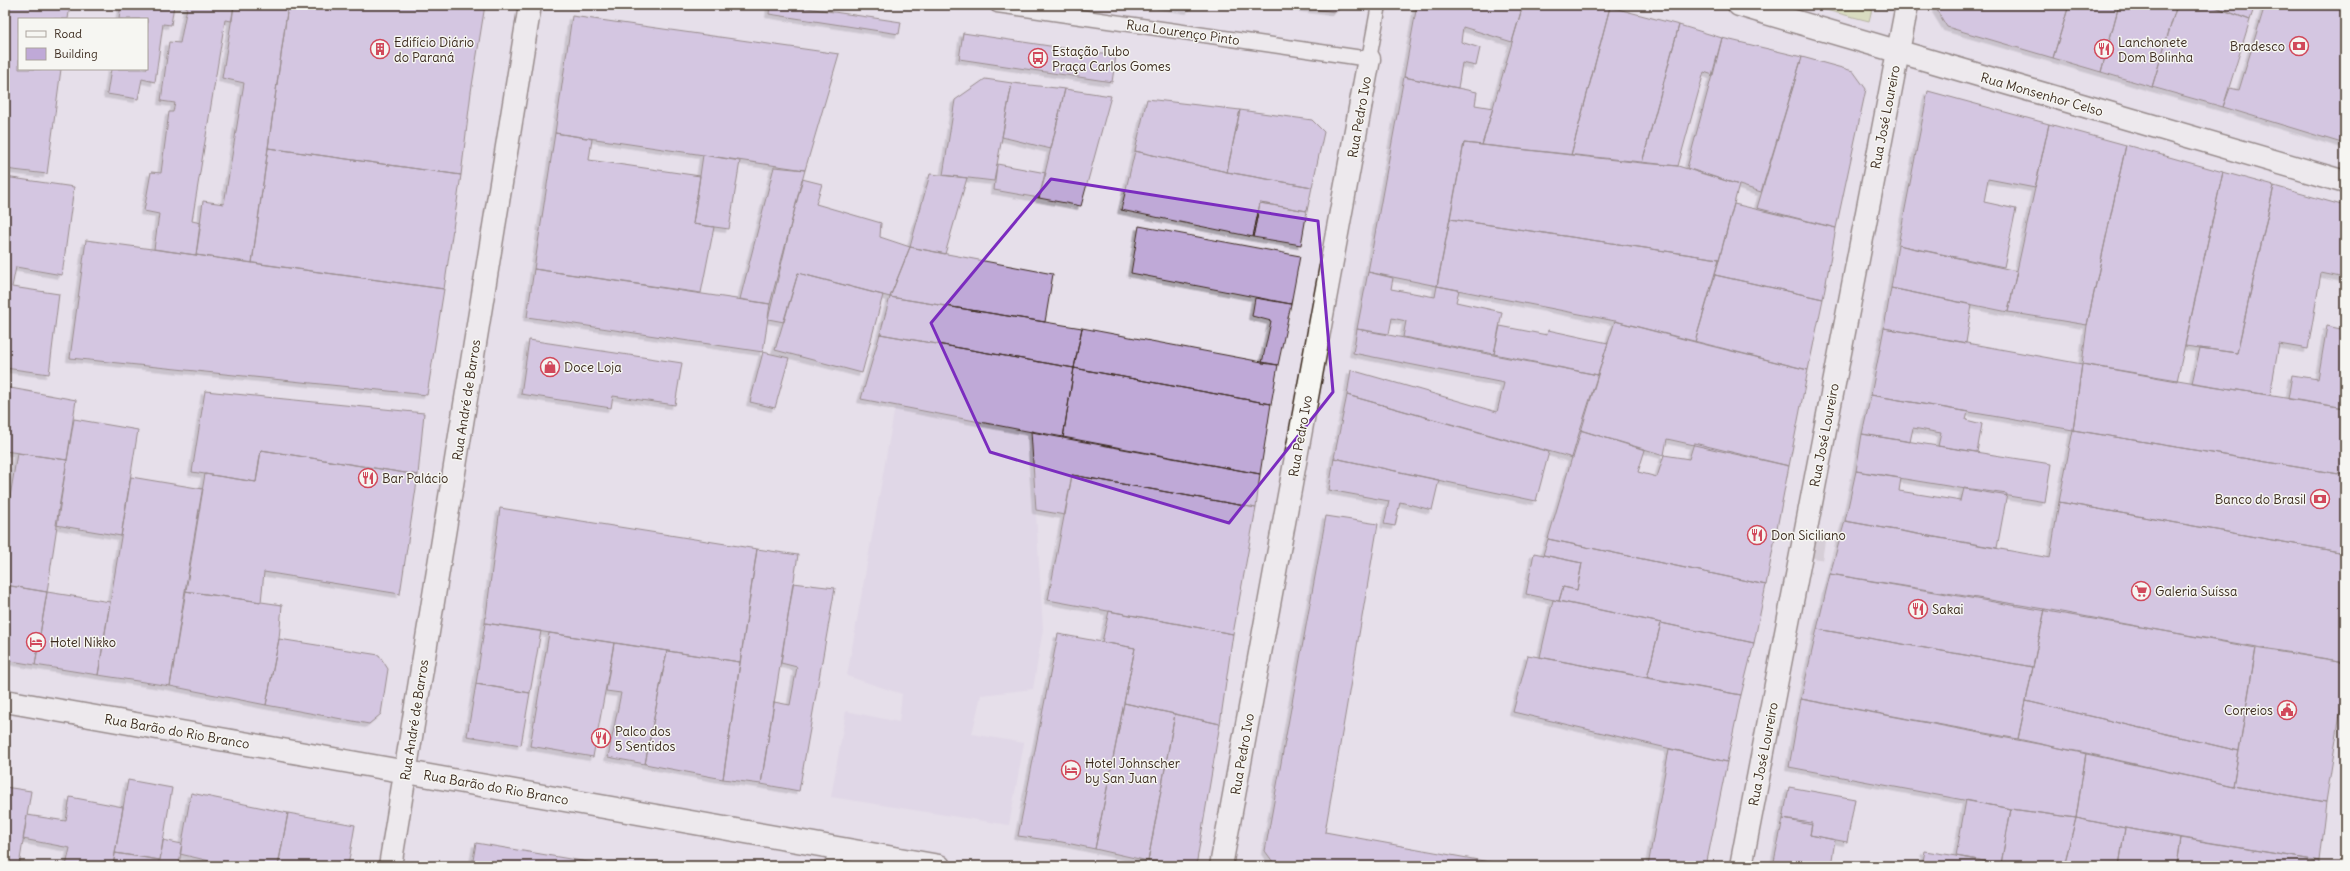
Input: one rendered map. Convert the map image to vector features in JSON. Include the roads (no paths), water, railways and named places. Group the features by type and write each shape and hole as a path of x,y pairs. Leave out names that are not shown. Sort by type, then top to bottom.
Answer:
{"street":[{"name":"Rua André de Barros","path":"390,866 530,5"},
{"name":"Rua Monsenhor Celso","path":"1739,5 2345,182"},
{"name":"Rua José Loureiro","path":"1741,866 1907,5"},
{"name":"Rua Pedro Ivo","path":"1221,866 1370,59"},
{"name":"Rua Barão do Rio Branco","path":"5,701 406,771 834,857 939,866"}],"lane":[{"name":"Rua Lourenço Pinto","path":"997,5 1370,59"},
{"name":"Rua Pedro Ivo","path":"1370,59 1379,5"}],"tunnel":[{"path":"1803,546 1835,551"}],"place":[{"name":"Bradesco","path":"2299,46"},
{"name":"Edifício Diário do Paraná","path":"380,49"},
{"name":"Lanchonete Dom Bolinha","path":"2104,49"},
{"name":"Estação Tubo Praça Carlos Gomes","path":"1038,58"},
{"name":"Doce Loja","path":"550,367"},
{"name":"Bar Palácio","path":"368,478"},
{"name":"Banco do Brasil","path":"2320,499"},
{"name":"Don Siciliano","path":"1757,535"},
{"name":"Galeria Suíssa","path":"2141,591"},
{"name":"Sakai","path":"1918,609"},
{"name":"Hotel Nikko","path":"36,642"},
{"name":"Correios","path":"2287,710"},
{"name":"Palco dos 5 Sentidos","path":"601,738"},
{"name":"Hotel Johnscher by San Juan","path":"1071,770"}]}
